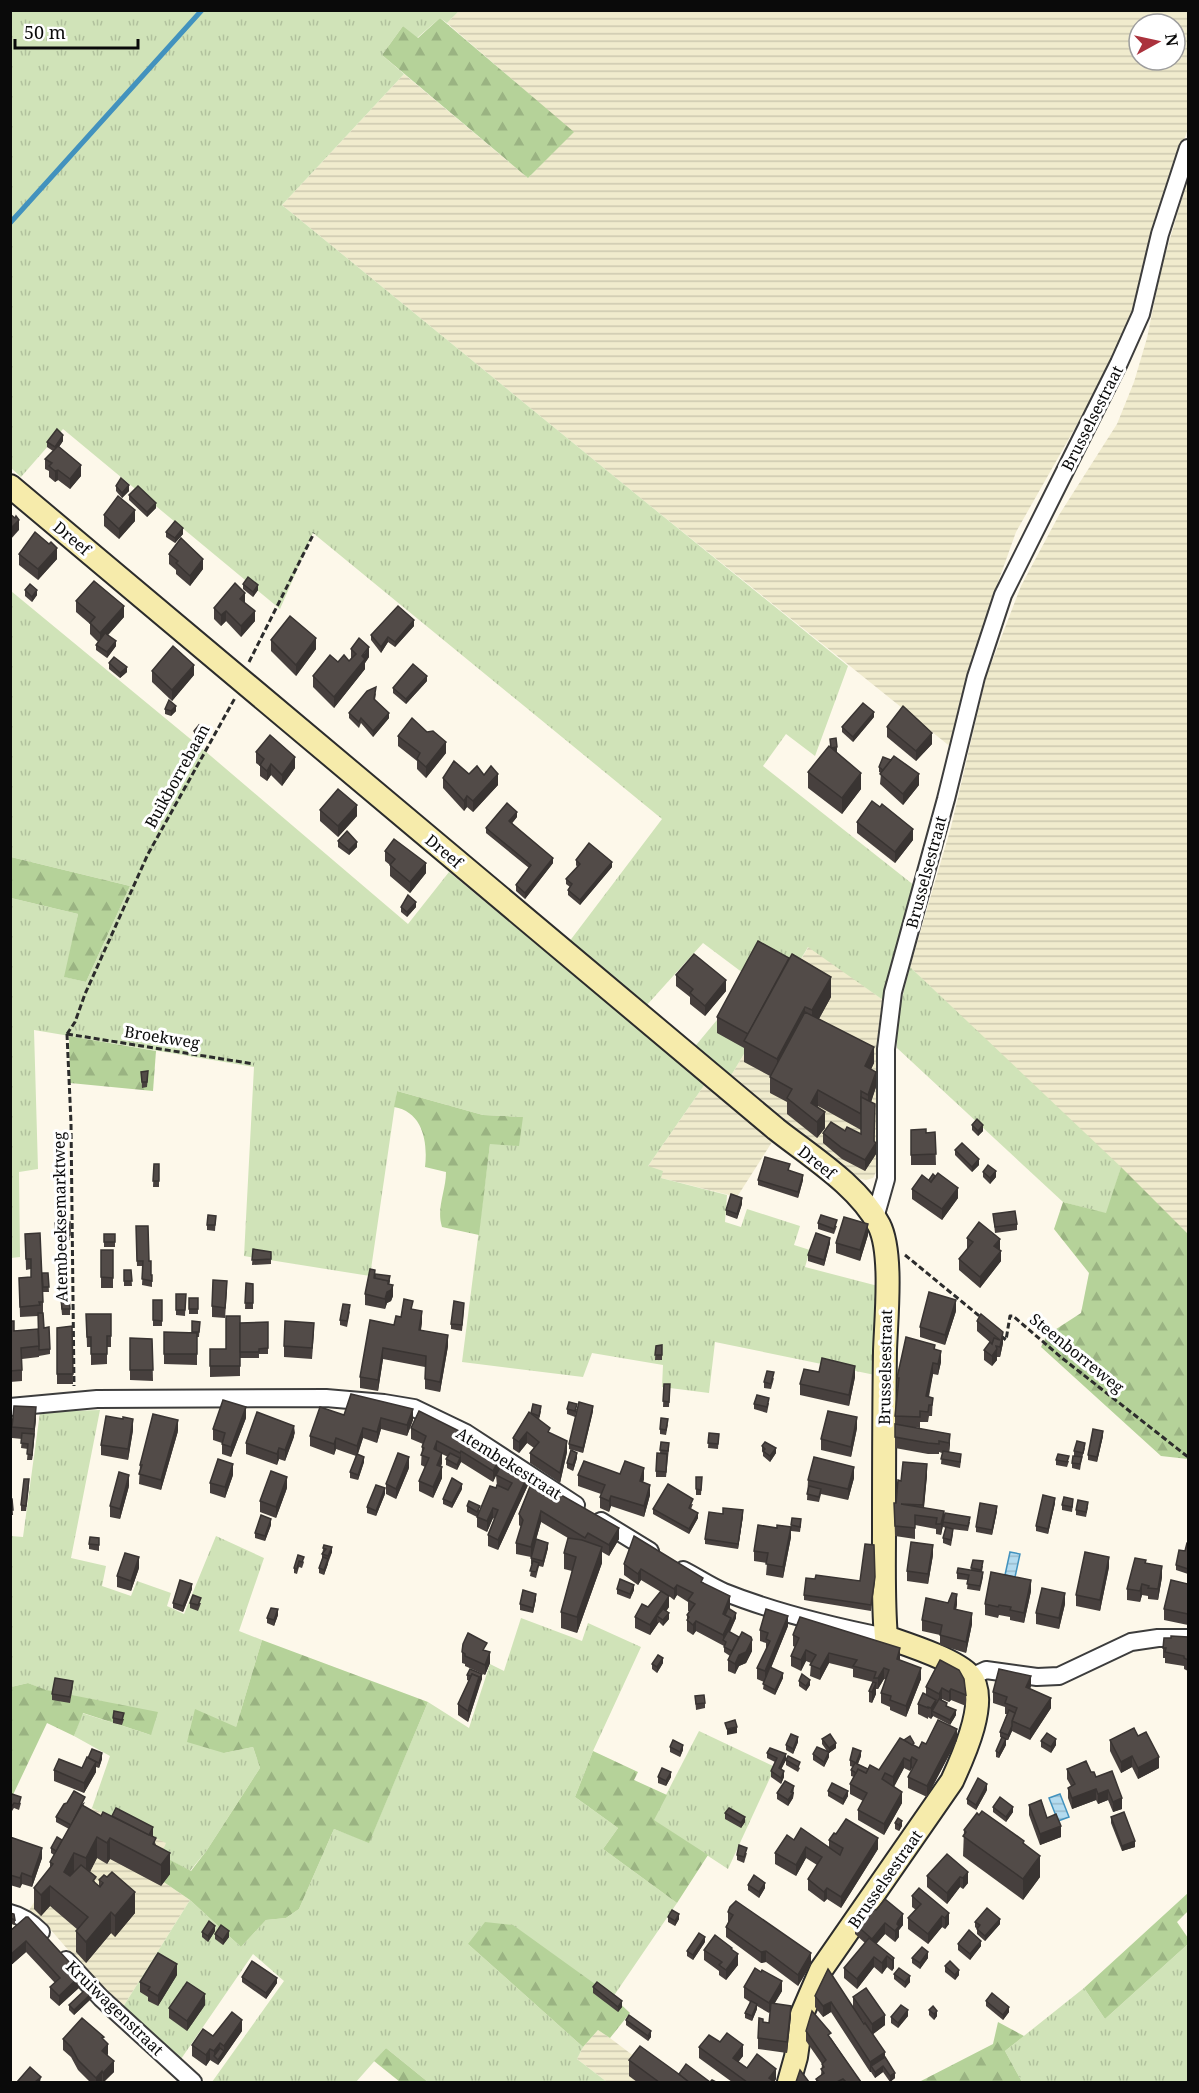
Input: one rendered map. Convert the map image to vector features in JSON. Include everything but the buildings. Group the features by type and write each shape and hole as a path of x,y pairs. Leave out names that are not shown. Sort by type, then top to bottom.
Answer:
{"street":[{"name":"Brusselsestraat","path":"886,1637 884,1468 887,1274 879,1228 886,1179 886,1049 894,992 976,677 1003,595 1119,363 1141,314 1160,234 1188,148"},
{"name":"Dreef","path":"10,486 831,1173 862,1200 879,1228"},
{"name":"Atembekestraat","path":"10,1407 74,1401 326,1398 414,1408 466,1433 635,1543 723,1591 782,1612 844,1629 886,1637 918,1648 961,1668 971,1677"},
{"path":"971,1677 986,1670 1037,1677 1059,1676 1131,1642 1158,1638 1188,1638"},
{"name":"Brusselsestraat","path":"789,2082 796,2057 802,2014 821,1970 932,1812 952,1780 965,1753 977,1709 976,1691 971,1677"},
{"name":"Kruiwagenstraat","path":"10,1912 33,1924 101,1998 193,2082"}],"path":[{"name":"Buikborrebaan","path":"66,1034 75,1022 85,994 148,854 238,692 240,680 314,533"},
{"name":"Broekweg","path":"66,1034 254,1064"},
{"name":"Atembeeksemarktweg","path":"66,1034 71,1123 74,1401"},
{"path":"879,1228 987,1322"},
{"name":"Steenborreweg","path":"1000,1334 1006,1340 1010,1316 1012,1316 1188,1456"}],"shaded area":[{"path":"459,11 1188,11 1188,129 1166,189 1136,305 1092,398 1016,532 991,602 952,748 648,504 282,205 404,74 528,178 573,132 447,23"},
{"path":"1188,178 1188,1234 910,967 951,827 986,677 1021,586 1059,515 1117,424 1134,382 1147,338 1161,269"},
{"path":"809,946 883,1000 879,1166 873,1178 866,1180 847,1172 729,1079"},
{"path":"705,1084 774,1139 737,1197 661,1178 648,1166"},
{"path":"92,1808 167,1843 152,1874 190,1900 123,2007 103,1990 50,1929 28,1912"},
{"path":"598,2030 668,2082 607,2082 577,2059 583,2047"}],"green space":[{"path":"10,11 459,11 447,23 440,18 417,38 403,26 382,55 404,74 282,205 848,666 815,756 786,734 763,766 915,886 883,1000 808,947 729,1079 692,1050 751,979 703,943 646,1006 569,942 662,819 313,533 280,609 63,429 21,477 11,468"},
{"path":"440,18 574,132 528,178 382,55 403,26 418,38"},
{"path":"11,591 205,751 408,924 449,872 705,1084 648,1166 663,1171 661,1178 727,1195 725,1222 741,1227 747,1209 800,1226 794,1245 810,1250 805,1267 878,1286 875,1375 715,1342 709,1393 662,1387 663,1365 592,1353 583,1377 462,1362 490,1144 523,1117 483,1115 397,1091 370,1276 244,1256 254,1067 34,1030 38,1169 19,1172 20,1257 11,1258 11,898 78,914 65,977 86,982 130,886 11,857"},
{"path":"11,857 130,886 86,982 64,977 78,914 11,898"},
{"path":"910,967 1121,1167 1107,1214 1063,1202 897,1048 897,1018"},
{"path":"69,1036 156,1051 153,1091 70,1083"},
{"path":"397,1091 483,1115 523,1117 519,1146 490,1144 479,1235 442,1227 440,1213 446,1172 425,1167 426,1148 422,1130 412,1115 394,1107"},
{"path":"1121,1167 1188,1234 1188,1459 1161,1456 1041,1347 1047,1335 1081,1313 1089,1273 1054,1229 1063,1202 1106,1213"},
{"path":"100,1410 71,1558 106,1566 102,1586 131,1596 137,1581 171,1593 167,1606 184,1614 216,1536 264,1558 239,1631 262,1640 236,1727 224,1753 253,1747 260,1768 207,1850 190,1871 161,1855 166,1843 92,1808 110,1756 74,1736 82,1713 151,1735 28,1683 11,1687 11,1536 23,1537 40,1412"},
{"path":"521,1618 582,1641 588,1623 641,1647 593,1751 575,1797 618,1828 603,1849 677,1903 613,1997 468,1944 583,2047 577,2059 607,2082 428,2082 386,2048 356,2082 212,2082 284,1981 253,1954 181,2059 123,2007 190,1900 241,1947 266,1920 286,1918 299,1909 334,1829 369,1842 428,1702 469,1728 490,1664 504,1671"},
{"path":"262,1640 428,1702 369,1843 334,1829 299,1909 286,1918 266,1920 241,1947 190,1900 152,1874 161,1855 191,1871 260,1768 253,1747 224,1753 187,1742 195,1709 236,1727"},
{"path":"28,1683 46,1690 158,1712 151,1735 83,1713 74,1736 47,1723 11,1799 11,1687"},
{"path":"699,1731 775,1767 728,1869 653,1820"},
{"path":"593,1751 638,1772 634,1780 667,1795 654,1820 708,1855 677,1903 603,1849 618,1828 575,1797"},
{"path":"1188,1893 1188,1911 1177,1922 1188,1938 1188,1944 1105,2019 1084,1988"},
{"path":"485,1922 513,1925 613,1997 630,2013 610,2038 598,2030 583,2047 468,1944"},
{"path":"1188,1944 1188,2082 1022,2082 1005,2051 1084,1988 1105,2019"},
{"path":"998,2022 1024,2036 1005,2051 1022,2082 919,2082 993,2044"},
{"path":"386,2048 428,2082 400,2082 374,2061"}],"water":[{"path":"1010,1552 1020,1554 1015,1577 1005,1575"},
{"path":"1060,1794 1069,1817 1058,1821 1049,1798"}],"waterway":[{"path":"10,223 202,10"}]}
